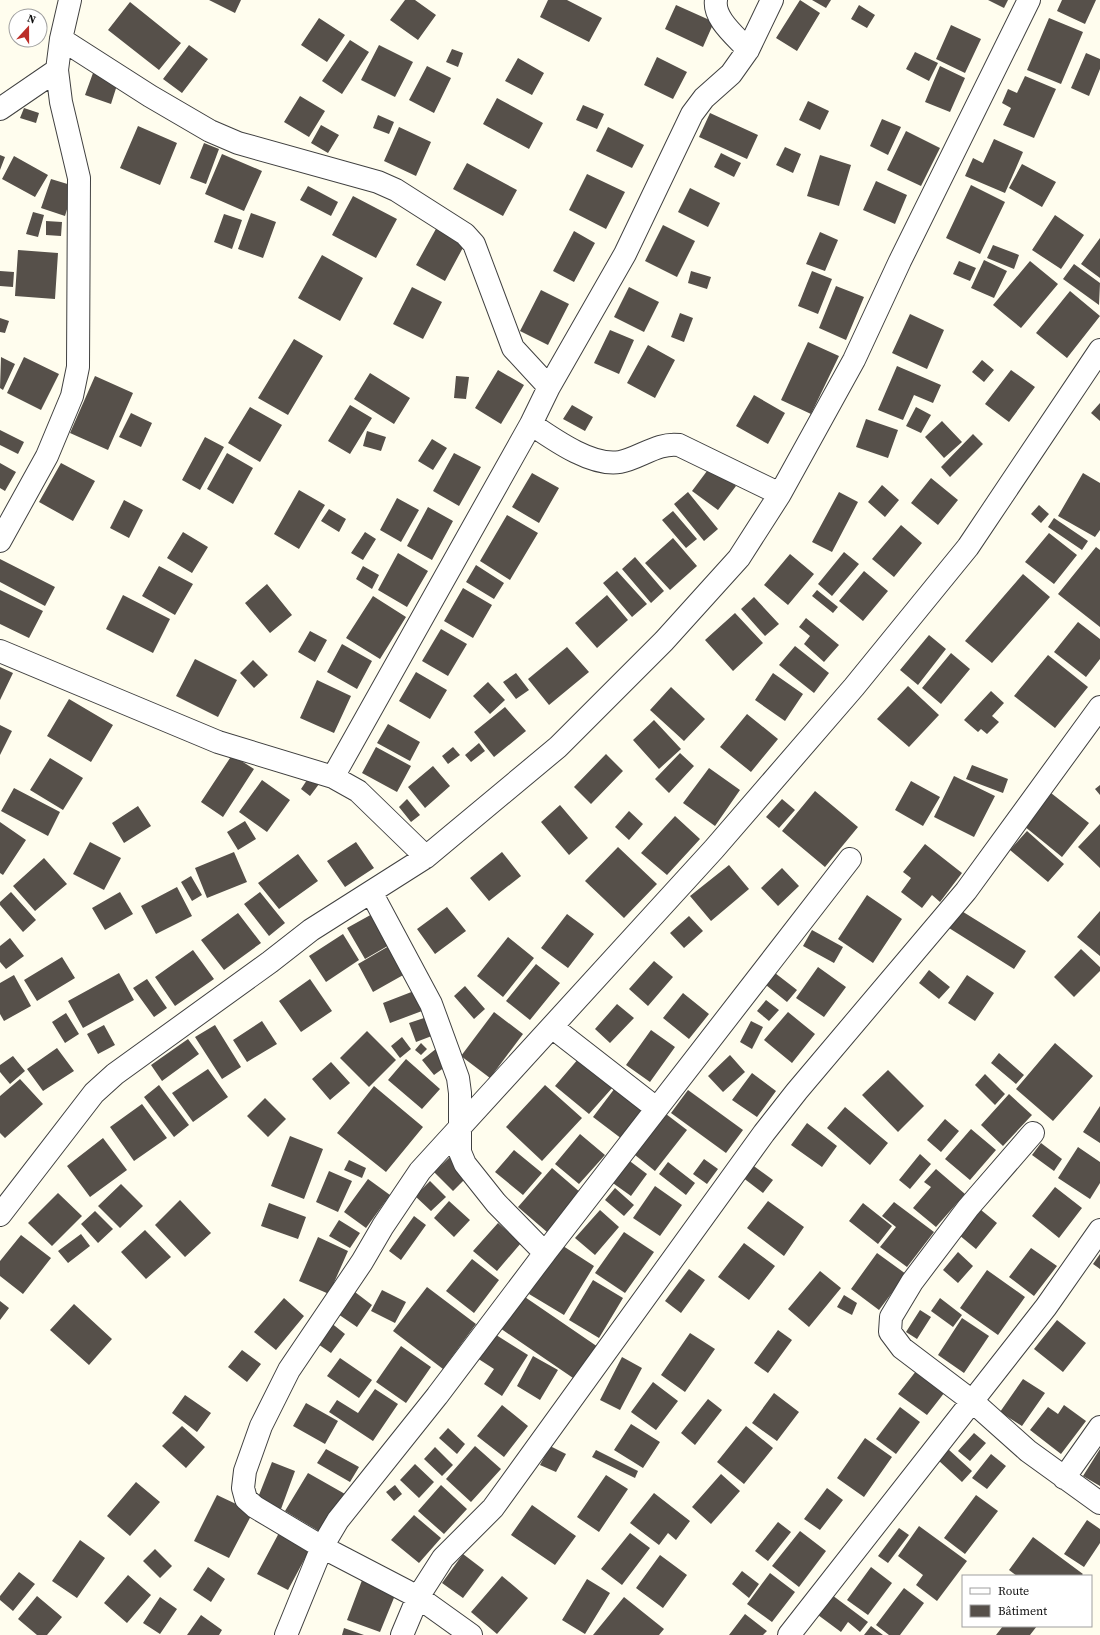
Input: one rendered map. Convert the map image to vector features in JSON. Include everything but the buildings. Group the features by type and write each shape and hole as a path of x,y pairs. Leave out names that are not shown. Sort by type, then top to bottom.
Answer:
{"street":[{"path":"0,541 47,456 72,396 78,367 79,178 62,102 57,70 61,38 70,0"},
{"path":"716,0 715,4 720,17 748,50"},
{"path":"333,777 531,424 549,387 625,254 692,114 704,98 731,74 748,50 772,0"},
{"path":"0,1215 94,1093 115,1074 270,962 311,930 426,857 558,747 664,641 739,558 780,494 854,360 900,261 1029,0"},
{"path":"61,38 150,96 210,131 238,143 378,182 396,190 465,234 474,244 513,348 549,387"},
{"path":"0,109 57,70"},
{"path":"471,1635 418,1597 322,1547 255,1507 246,1499 243,1488 245,1471 261,1426 289,1370 362,1262 383,1226 420,1171 714,849 854,687 968,546 1100,350"},
{"path":"531,424 566,447 596,460 620,462 666,445 679,445 780,494"},
{"path":"0,651 218,742 333,777 358,791 426,857"},
{"path":"402,1635 418,1597 443,1558 493,1508 769,1127 797,1091 966,891 1100,707"},
{"path":"286,1635 322,1547 338,1520 437,1396 544,1253 577,1213 656,1108 850,859"},
{"path":"371,892 431,1004 458,1078 460,1093 460,1152 465,1164 496,1203 544,1253"},
{"path":"552,1027 656,1108"},
{"path":"1033,1134 968,1208 912,1282 891,1317 890,1332 902,1348 972,1401 1028,1451 1100,1503"},
{"path":"789,1635 1046,1307 1100,1230"},
{"path":"1064,1478 1100,1427"}]}
